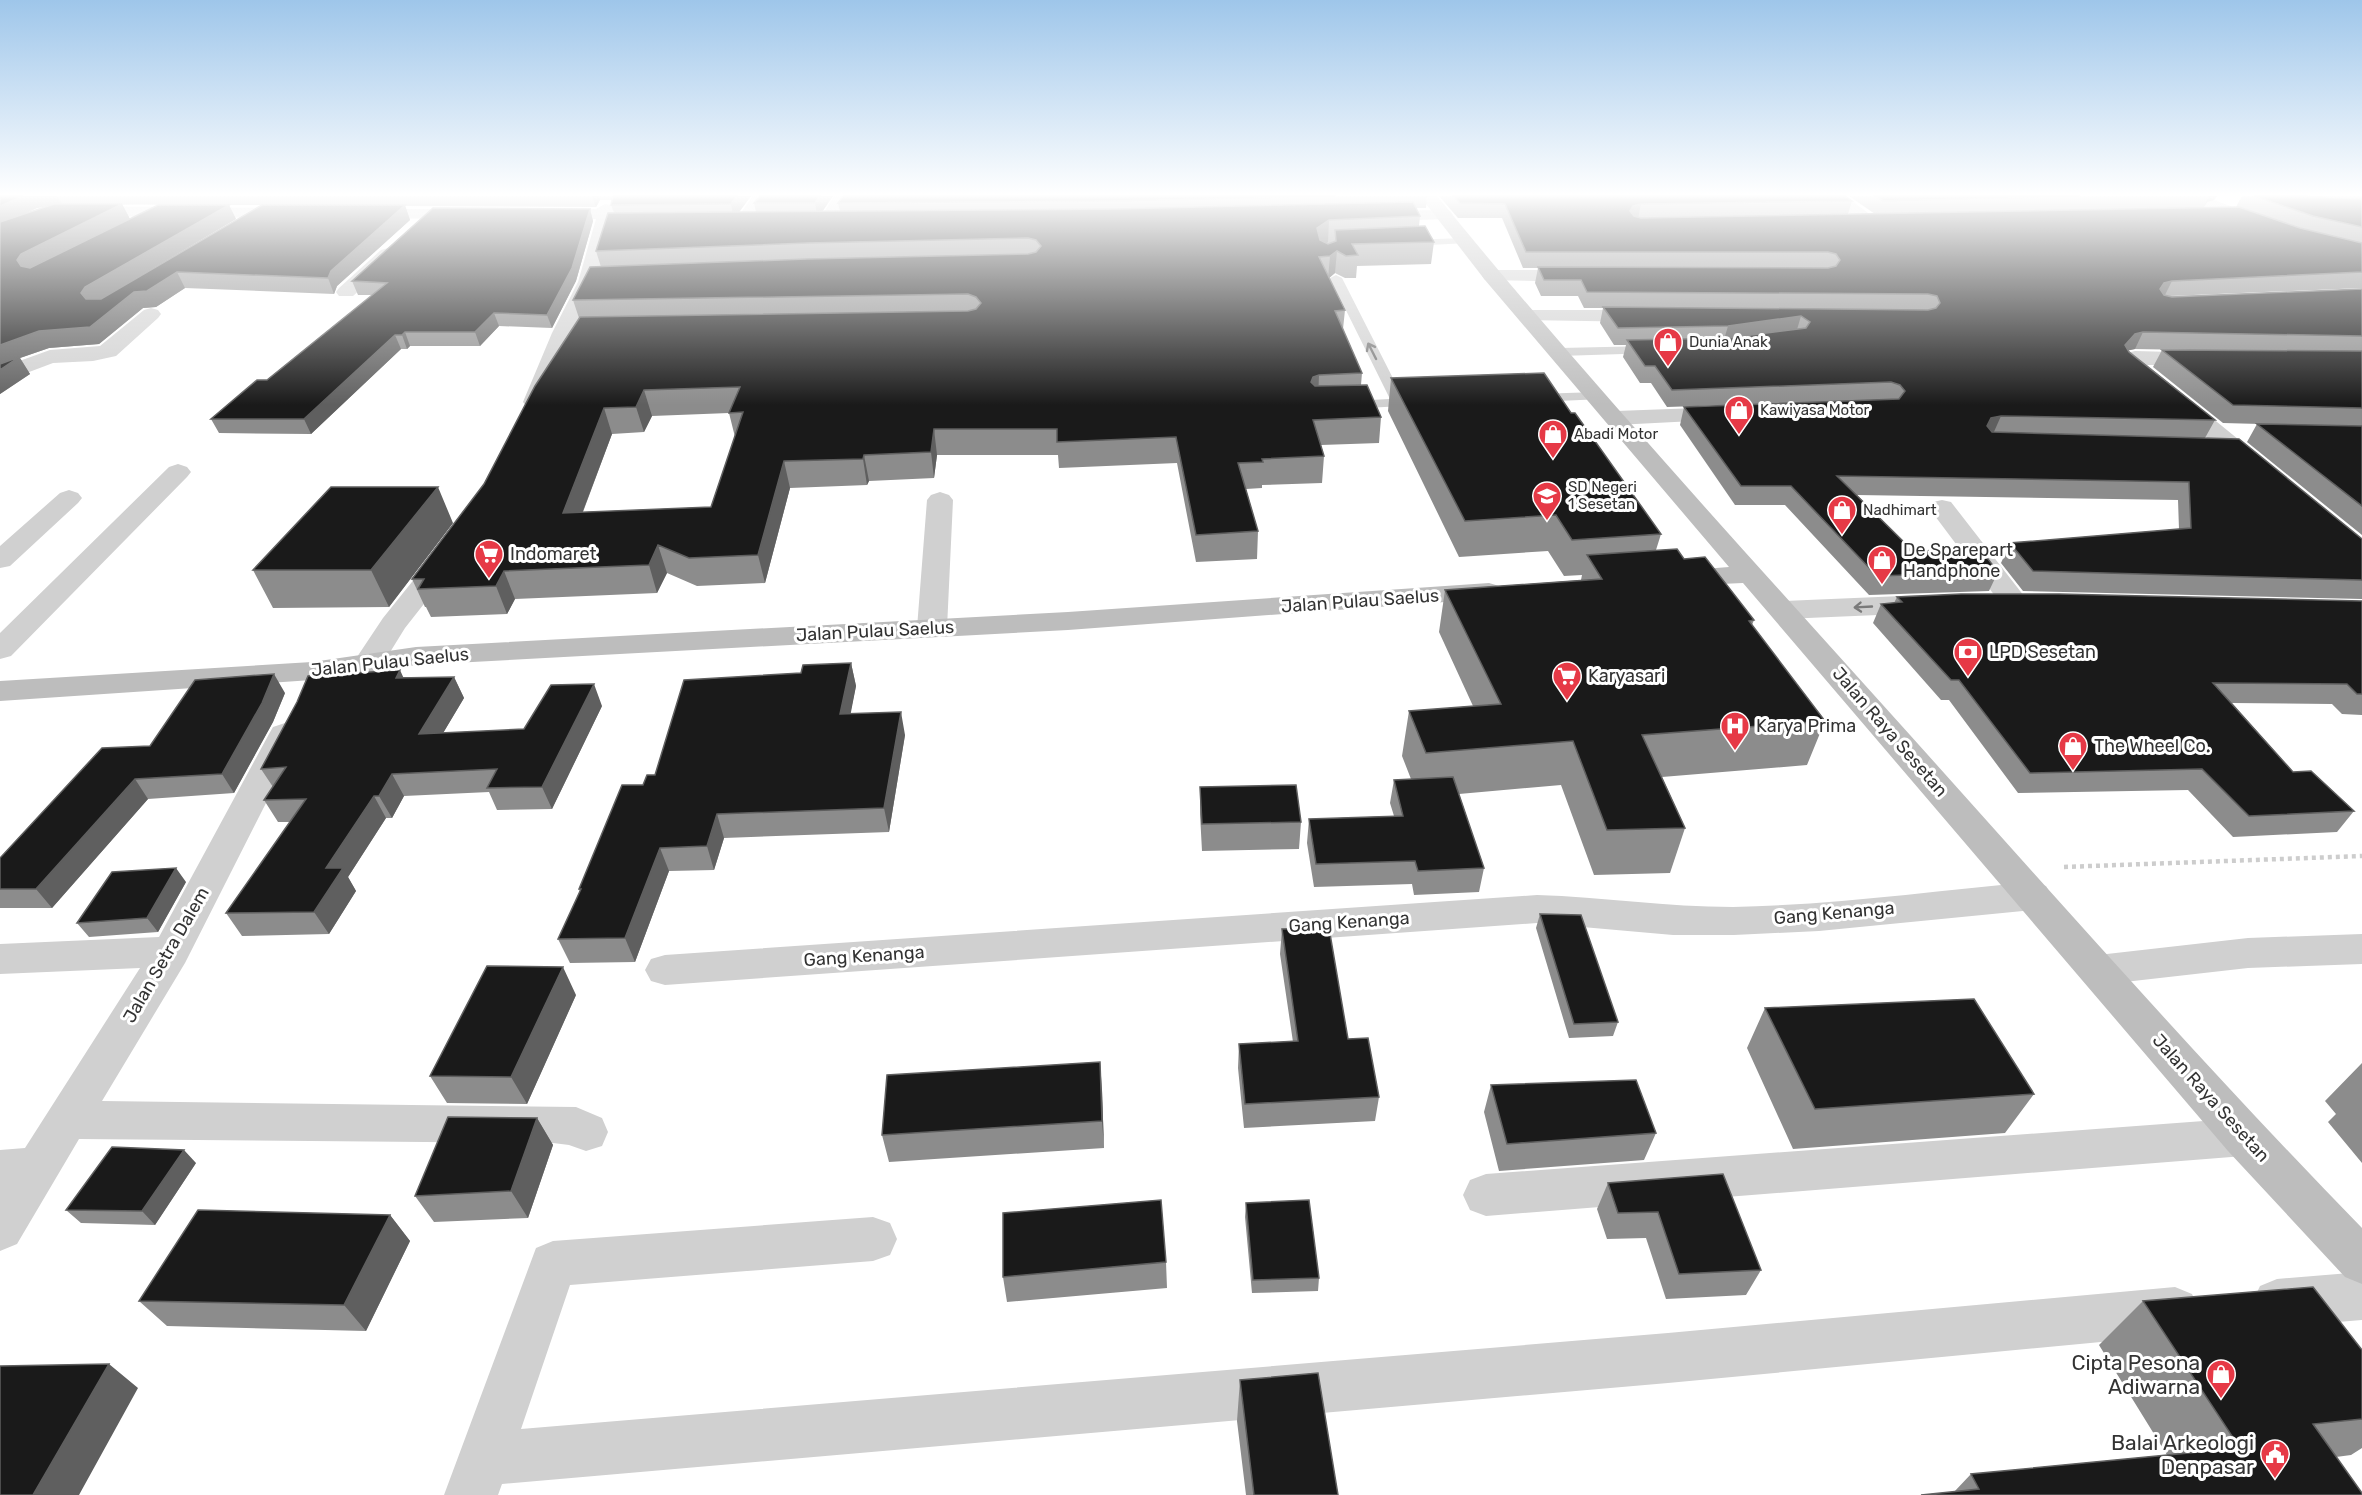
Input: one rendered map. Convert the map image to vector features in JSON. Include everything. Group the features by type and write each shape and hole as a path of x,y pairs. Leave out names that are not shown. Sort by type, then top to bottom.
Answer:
{"main road":[{"name":"Jalan Raya Sesetan","path":"1484,266 1750,574 1784,610 2244,1137 2362,1261"},
{"path":"1649,580 1750,574"},
{"name":"Jalan Pulau Saelus","path":"0,691 312,670 440,655 932,628 1521,590"}],"street":[{"path":"345,292 374,266"},
{"path":"522,427 600,282 603,266"},
{"path":"1492,276 1597,276"},
{"path":"0,376 50,357 93,355 108,351 151,314"},
{"path":"1528,316 1668,316"},
{"path":"2230,358 2135,358 2130,362 2207,440 2241,440 2271,478"},
{"path":"1607,407 1742,413"},
{"path":"0,650 178,472"},
{"path":"0,560 69,498"},
{"path":"932,628 940,500"},
{"path":"1941,508 2025,602 1983,602"},
{"path":"368,663 393,624 457,543"},
{"path":"1784,610 1952,602"},
{"name":"Jalan Setra Dalem","path":"0,1229 18,1169 69,1120 171,952 291,723 312,670"},
{"name":"Gang Kenanga","path":"665,970 1537,909 1574,910 1691,921 1772,919 2021,882"},
{"path":"2098,970 2248,953 2362,949"},
{"path":"0,959 171,952"},
{"path":"69,1120 553,1124 576,1126 586,1132"},
{"path":"1486,1195 2244,1137"},
{"path":"873,1239 553,1264 478,1477 1597,1364 2362,1296"}],"lane":[{"path":"1336,278 1399,403"},
{"path":"1560,352 1664,350"},
{"path":"1518,399 1607,407"},
{"path":"1330,406 1434,401"}],"path":[{"path":"2021,882 2362,856"}],"building":[{"path":"0,266 30,268 35,266 122,266 85,287 81,293 86,299 101,299 158,266 337,266 328,278 177,272 147,291 134,292 90,327 39,331 0,345"},
{"path":"369,266 573,266 547,315 494,313 475,332 405,332 402,335 395,335 304,419 211,419 257,380 267,380 387,283 352,281"},
{"path":"1323,266 1345,310 1335,311 1362,373 1319,375 1313,377 1311,382 1315,386 1367,385 1381,417 1313,420 1324,456 1262,459 1263,462 1238,463 1258,531 1196,535 1176,437 1057,442 1057,429 934,429 931,452 864,455 863,459 784,461 758,555 689,558 658,545 649,565 504,571 496,586 418,589 424,579 412,579 484,484 535,386 580,317 968,311 976,309 981,303 976,297 968,294 573,300 590,267","holes":["740,387 729,413 743,412 711,507 563,513 604,408 636,407 644,390"]},
{"path":"1836,266 2362,266 2362,272 2164,283 2160,289 2164,295 2172,297 2362,289 2362,336 2143,332 2135,334 2125,345 2129,352 2215,420 2001,416 1991,418 1987,426 1992,432 2239,439 2362,539 2362,580 2033,571 2010,543 2191,528 2189,482 1837,476 1914,552 1978,546 1998,572 1877,576 1791,486 1741,486 1684,407 1899,399 1905,391 1900,385 1891,382 1672,390 1655,366 1645,366 1627,340 1728,338 1806,328 1810,322 1801,316 1728,326 1618,328 1603,307 1928,310 1936,308 1940,303 1937,296 1928,294 1587,292 1581,280 1544,280 1538,267 1828,268"},
{"path":"2162,350 2362,351 2362,408 2233,405"},
{"path":"19,357 0,370 0,364"},
{"path":"1544,373 1661,534 1572,540 1556,515 1465,521 1391,378"},
{"path":"2257,424 2362,426 2362,506"},
{"path":"331,487 438,487 371,570 253,570"},
{"path":"1677,549 1684,559 1705,557 1754,620 1749,621 1825,721 1642,735 1685,828 1607,830 1573,741 1426,753 1409,711 1501,704 1445,590 1602,579 1587,555"},
{"path":"1961,594 2362,601 2362,694 2357,694 2347,684 2213,683 2293,772 2311,771 2354,811 2249,816 2202,769 2030,773 1959,680 1951,680 1881,604 1902,602 1897,597"},
{"path":"851,663 840,714 901,712 884,808 717,814 707,846 660,848 625,938 558,939 581,889 579,889 622,785 643,785 647,775 655,775 684,680 801,673 803,665"},
{"path":"400,670 396,678 454,677 419,734 524,729 551,685 594,684 542,787 487,788 497,769 392,774 379,796 374,796 326,868 343,868 314,912 226,913 306,799 264,800 286,767 261,769 297,702 308,676"},
{"path":"274,674 262,703 222,774 135,779 36,889 0,889 0,858 102,748 150,746 195,680"},
{"path":"1453,777 1484,868 1418,871 1415,861 1316,864 1309,819 1403,816 1394,780"},
{"path":"1296,785 1301,822 1202,824 1200,787"},
{"path":"176,868 147,918 77,923 112,872"},
{"path":"1540,914 1581,915 1618,1022 1574,1024"},
{"path":"1329,928 1348,1039 1368,1038 1379,1097 1245,1104 1239,1044 1298,1041 1282,929"},
{"path":"487,966 563,967 511,1077 430,1076"},
{"path":"1974,999 2034,1094 1815,1109 1765,1008"},
{"path":"1100,1062 1102,1121 882,1135 887,1075"},
{"path":"1636,1080 1656,1133 1507,1144 1491,1085"},
{"path":"448,1117 537,1118 511,1191 415,1196"},
{"path":"112,1147 184,1150 142,1211 66,1210"},
{"path":"1723,1174 1761,1270 1679,1274 1658,1212 1618,1213 1608,1183"},
{"path":"1161,1200 1166,1262 1003,1277 1003,1213"},
{"path":"1309,1200 1319,1278 1253,1280 1246,1203"},
{"path":"198,1210 390,1215 344,1305 139,1301"},
{"path":"2313,1287 2362,1350 2362,1419 2313,1424 2362,1495 1921,1495 1979,1489 1971,1474 2240,1448 2143,1301"},
{"path":"109,1364 33,1495 0,1495 0,1366"},
{"path":"1318,1373 1338,1495 1254,1495 1240,1380"}],"place":[{"name":"Dunia Anak","path":"1668,368"},
{"name":"Kawiyasa Motor","path":"1739,436"},
{"name":"Abadi Motor","path":"1553,460"},
{"name":"SD Negeri 1 Sesetan","path":"1547,522"},
{"name":"Nadhimart","path":"1842,536"},
{"name":"Indomaret","path":"489,580"},
{"name":"De Sparepart Handphone","path":"1882,586"},
{"name":"LPD Sesetan","path":"1968,678"},
{"name":"Karyasari","path":"1567,702"},
{"name":"Karya Prima","path":"1735,752"},
{"name":"The Wheel Co.","path":"2073,772"},
{"name":"Cipta Pesona Adiwarna","path":"2221,1400"},
{"name":"Balai Arkeologi Denpasar","path":"2275,1480"}]}
